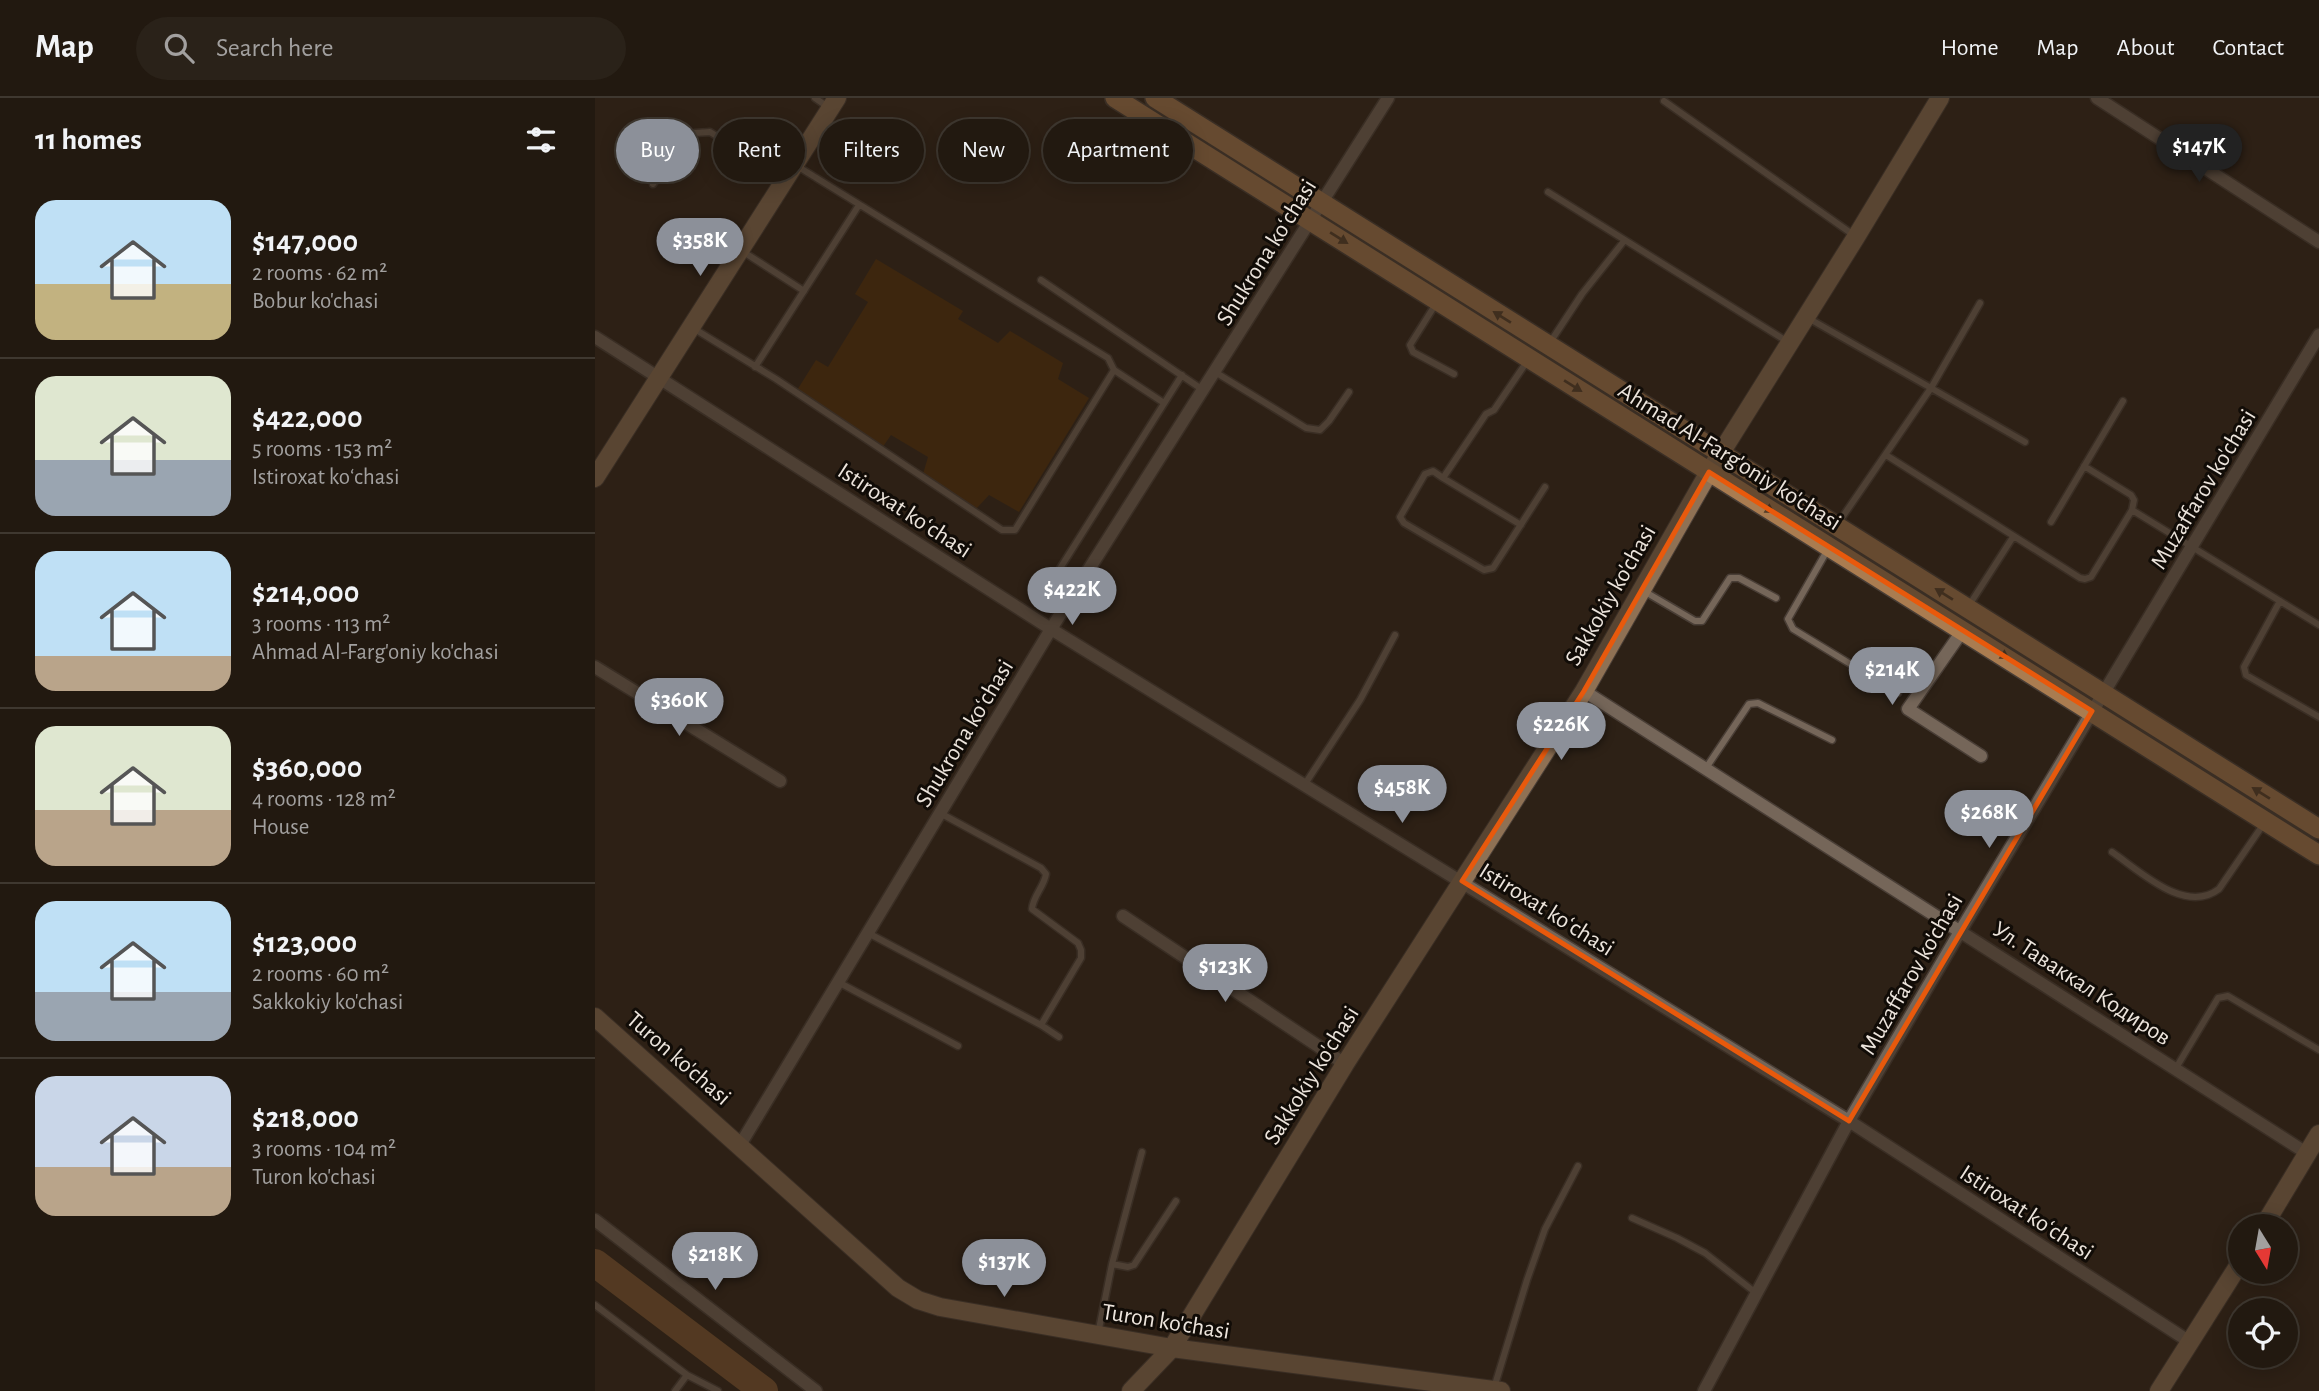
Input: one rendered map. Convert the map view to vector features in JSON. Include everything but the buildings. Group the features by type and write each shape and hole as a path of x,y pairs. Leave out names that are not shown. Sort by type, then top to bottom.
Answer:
{"main road":[{"name":"Ahmad Al-Farg'oniy ko'chasi","path":"1115,98 2319,855"},
{"name":"Ahmad Al-Farg'oniy ko'chasi","path":"1158,99 2319,829"}],"street":[{"name":"Shukrona koʻchasi","path":"740,1145 1051,629 1388,98"},
{"name":"Sakkokiy ko'chasi","path":"1132,1391 1172,1348 1345,1064 1584,691 1709,472 1940,98"},
{"path":"2097,98 2319,242"},
{"path":"805,143 827,101"},
{"path":"595,478 601,458 660,377 784,182"},
{"name":"Muzaffarov ko'chasi","path":"1704,1391 1849,1121 2319,335"},
{"name":"Istiroxat koʻchasi","path":"595,337 1051,629 1849,1121 2190,1342"},
{"path":"1963,630 1908,709 1981,756"},
{"path":"595,667 780,781"},
{"name":"Ул. Таваккал Кодиров","path":"1584,691 2308,1154"},
{"path":"1123,916 1345,1064"},
{"name":"Turon ko'chasi","path":"595,1017 898,1288 918,1300 940,1307 1172,1348 1497,1391"},
{"path":"2271,1214 2319,1134"},
{"path":"595,1220 816,1391"},
{"path":"2159,1391 2228,1282"}],"lane":[{"path":"1664,101 1856,237"},
{"path":"653,184 687,137 695,133 713,134"},
{"path":"805,179 859,205 1108,358 1114,370 1164,403"},
{"path":"1548,192 1789,343"},
{"path":"755,367 859,205"},
{"path":"1548,346 1582,294 1624,241"},
{"path":"740,250 804,291"},
{"path":"1041,280 1203,390"},
{"path":"1439,301 1411,345 1413,352 1454,374"},
{"path":"1836,527 1931,388 1980,303"},
{"path":"1806,317 2025,442"},
{"path":"691,327 1002,530 1009,531 1015,530 1114,370"},
{"path":"1443,478 1486,414 1494,410 1529,359"},
{"path":"1215,372 1306,428 1320,430 1349,392"},
{"path":"1059,570 1182,375"},
{"path":"2051,522 2123,401"},
{"path":"1886,454 2013,537 2085,579 2091,577 2132,510 2134,500 2131,495 2084,466"},
{"path":"1521,525 1433,471 1425,474 1400,517 1403,523 1484,570 1493,568 1521,525 1545,487"},
{"path":"2132,510 2319,625"},
{"path":"1967,608 2013,537"},
{"path":"1829,547 1789,619 1793,629 1898,693"},
{"path":"1640,589 1695,621 1702,621 1730,578 1739,578 1776,598"},
{"path":"2280,601 2243,667 2246,675 2319,717"},
{"path":"1305,784 1360,700 1395,635"},
{"path":"1706,768 1749,704 1758,703 1832,740"},
{"path":"940,813 1041,868 1045,874 1045,883 1032,909 1078,943 1081,958 1041,1025"},
{"path":"2112,852 2179,895 2210,895 2219,889 2266,821"},
{"path":"868,933 1059,1037"},
{"path":"838,982 958,1046"},
{"path":"2176,1068 2218,998 2228,996 2319,1049"},
{"path":"1098,1336 1112,1264 1142,1152"},
{"path":"1497,1391 1527,1280 1545,1229 1578,1166"},
{"path":"1112,1264 1128,1267 1134,1265 1176,1201"},
{"path":"1633,1219 1705,1253 1758,1294"},
{"path":"595,1305 687,1375 718,1391"},
{"path":"675,1391 687,1375"}],"highlighted area":[{"path":"1709,472 2092,711 1849,1121 1462,881 1584,691"}],"shaded area":[{"path":"876,259 963,311 958,319 998,343 1010,331 1063,363 1058,379 1089,398 1019,512 989,495 976,509 923,474 928,457 891,435 882,448 794,395 816,360 828,367 868,302 855,294"}],"waterway":[{"path":"595,1263 764,1391"}]}
